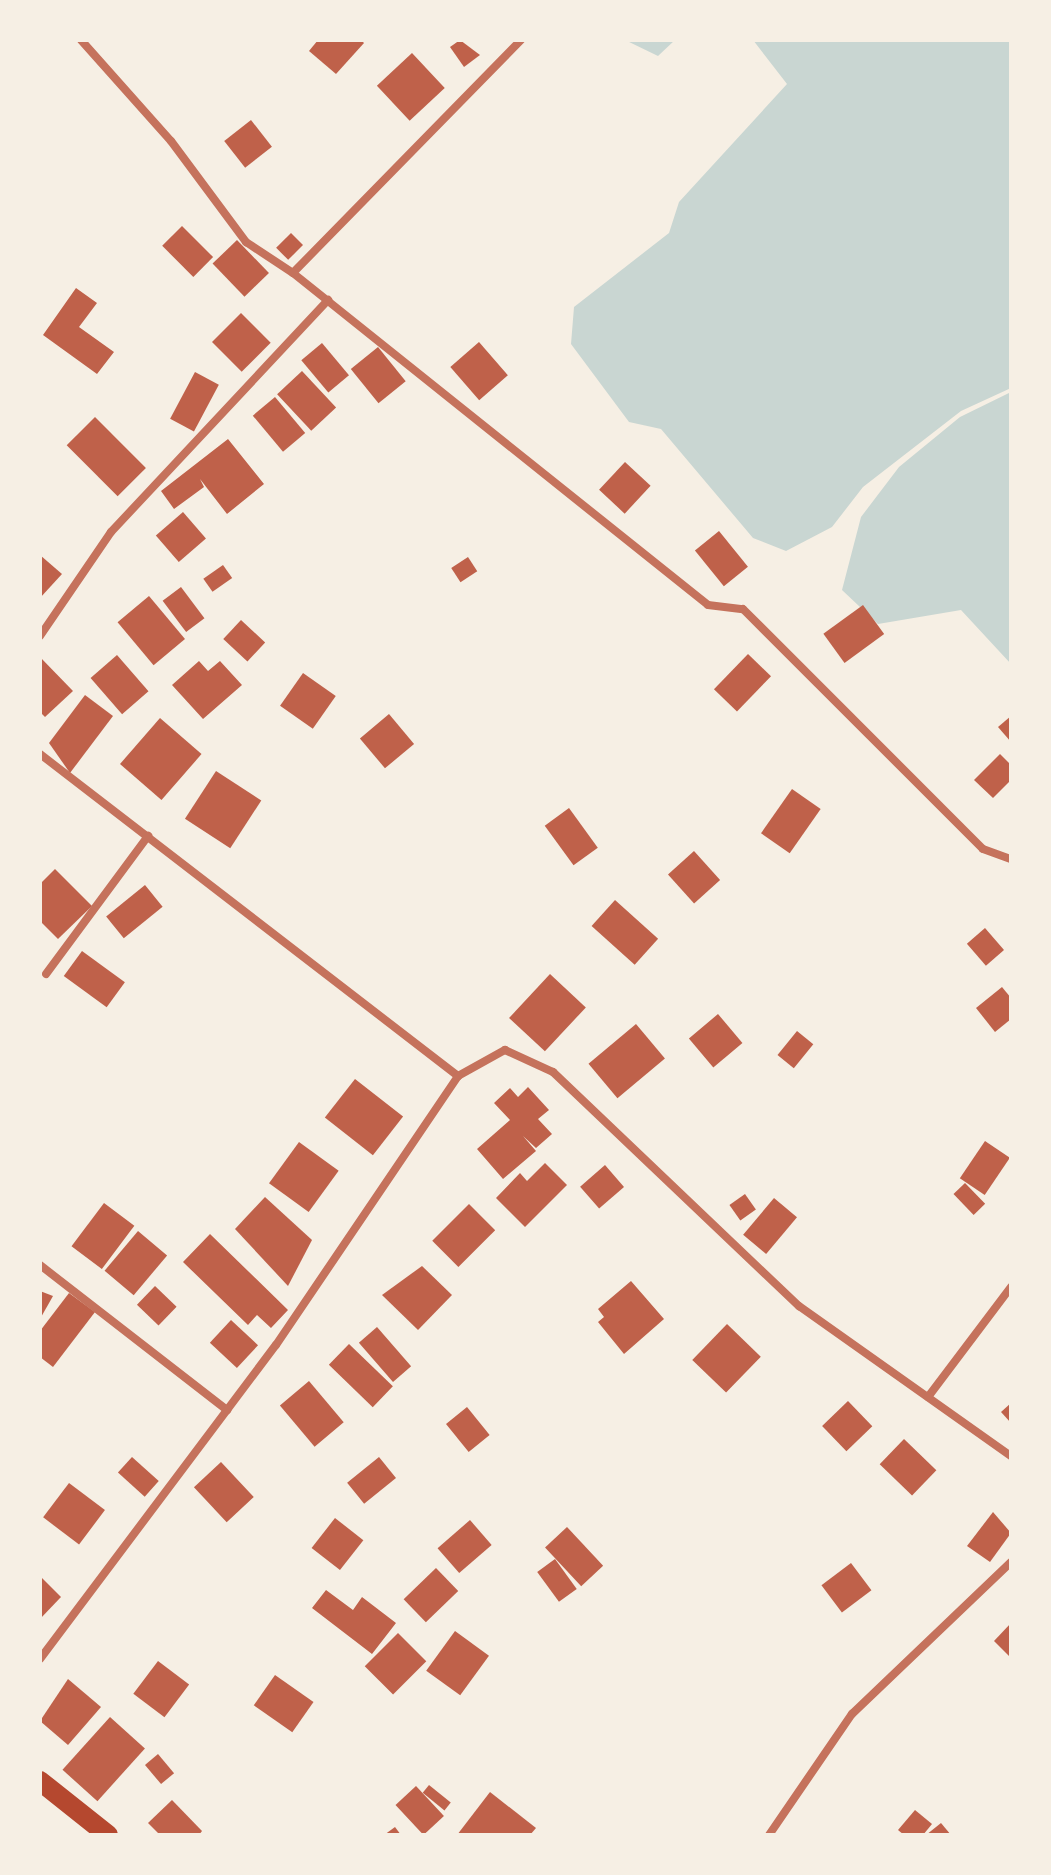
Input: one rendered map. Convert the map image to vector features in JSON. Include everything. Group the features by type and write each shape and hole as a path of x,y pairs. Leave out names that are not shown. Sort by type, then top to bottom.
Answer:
{"main road":[{"path":"40,1781 108,1835"}],"street":[{"path":"81,40 171,141 246,242 328,300 708,605 743,609 983,849 1011,859"},
{"path":"293,273 521,40"},
{"path":"40,636 111,532 328,300"},
{"path":"40,754 458,1076"},
{"path":"46,974 148,836"},
{"path":"40,1659 227,1410 458,1076 505,1050 553,1072 799,1306 1011,1456"},
{"path":"40,1265 227,1410"},
{"path":"928,1397 1011,1287"},
{"path":"769,1835 852,1714 1011,1562"}],"shaded area":[{"path":"625,40 675,40 658,56"},
{"path":"753,40 1011,40 1011,388 961,411 863,487 832,527 786,551 753,538 661,429 629,422 571,344 574,307 669,233 679,202 787,84"},
{"path":"1011,392 1011,664 961,610 878,624 842,590 861,517 899,467 960,417"}],"building":[{"path":"318,40 361,40 364,43 336,74 309,51"},
{"path":"460,40 480,55 464,67 450,47"},
{"path":"412,53 445,88 410,121 377,86"},
{"path":"251,120 272,147 245,168 224,141"},
{"path":"182,226 213,257 193,277 162,246"},
{"path":"291,233 303,245 288,260 276,248"},
{"path":"237,240 269,273 244,297 213,264"},
{"path":"76,288 97,303 79,327 114,352 97,374 43,335"},
{"path":"241,313 271,343 242,372 212,342"},
{"path":"479,342 508,375 479,400 450,367"},
{"path":"322,343 349,375 328,393 301,360"},
{"path":"378,347 406,381 378,403 351,369"},
{"path":"302,371 336,408 311,431 277,394"},
{"path":"195,372 219,385 194,431 170,419"},
{"path":"275,397 305,433 283,452 253,416"},
{"path":"95,417 146,468 118,496 67,445"},
{"path":"228,439 264,484 227,514 200,479 204,487 174,509 161,491"},
{"path":"625,462 651,486 625,514 599,490"},
{"path":"183,512 206,538 179,562 156,536"},
{"path":"719,531 748,567 724,586 695,551"},
{"path":"40,555 62,574 40,598"},
{"path":"468,557 477,571 460,582 451,568"},
{"path":"223,565 232,578 213,592 203,579"},
{"path":"181,587 204,618 186,632 163,601"},
{"path":"149,596 185,639 154,665 118,622"},
{"path":"863,605 884,634 845,663 823,634"},
{"path":"241,620 265,643 247,662 223,639"},
{"path":"748,654 771,676 737,711 714,689"},
{"path":"117,655 148,691 122,714 91,678"},
{"path":"40,657 73,691 45,717 40,712"},
{"path":"199,661 208,671 220,661 242,685 203,719 172,685"},
{"path":"303,673 336,696 313,729 280,706"},
{"path":"85,695 113,716 70,773 49,743"},
{"path":"389,714 414,744 385,768 360,738"},
{"path":"1011,716 1011,742 998,727"},
{"path":"160,718 202,754 161,800 120,764"},
{"path":"1000,754 1011,765 1011,780 993,798 974,780"},
{"path":"216,771 261,800 230,848 185,819"},
{"path":"792,789 821,809 790,853 761,833"},
{"path":"569,808 598,848 574,865 545,826"},
{"path":"694,851 720,880 694,903 668,874"},
{"path":"55,869 92,906 58,939 40,921 40,884"},
{"path":"145,885 163,907 124,938 106,916"},
{"path":"615,900 658,939 635,965 592,926"},
{"path":"985,928 1004,950 986,966 967,944"},
{"path":"82,951 125,982 107,1007 64,976"},
{"path":"550,974 586,1007 545,1051 509,1018"},
{"path":"1002,987 1011,998 1011,1019 995,1032 976,1008"},
{"path":"718,1014 742,1043 713,1068 689,1038"},
{"path":"636,1024 665,1058 617,1098 589,1064"},
{"path":"797,1031 813,1044 794,1068 777,1055"},
{"path":"355,1079 403,1117 373,1155 325,1118"},
{"path":"528,1087 549,1110 538,1119 552,1134 536,1148 523,1136 536,1151 503,1179 477,1149 510,1120 494,1103 510,1088 518,1097"},
{"path":"985,1141 1010,1158 985,1195 960,1178"},
{"path":"299,1142 339,1171 309,1212 269,1183"},
{"path":"545,1163 567,1185 525,1227 496,1198 520,1173 527,1181"},
{"path":"605,1165 624,1187 599,1209 580,1187"},
{"path":"965,1183 985,1204 974,1215 953,1194"},
{"path":"745,1194 756,1210 740,1220 729,1205"},
{"path":"265,1197 312,1240 288,1286 235,1229"},
{"path":"774,1198 797,1217 766,1254 743,1235"},
{"path":"104,1203 134,1226 102,1269 72,1246"},
{"path":"469,1204 495,1230 458,1267 432,1241"},
{"path":"138,1231 167,1255 134,1295 105,1271"},
{"path":"210,1234 288,1310 271,1328 257,1315 248,1325 183,1262"},
{"path":"422,1266 452,1295 418,1330 382,1295"},
{"path":"631,1281 664,1319 624,1354 598,1322 604,1317 598,1309"},
{"path":"155,1286 177,1307 159,1326 137,1305"},
{"path":"40,1291 53,1296 40,1319"},
{"path":"69,1293 95,1312 53,1367 40,1357 40,1331"},
{"path":"231,1320 258,1345 237,1368 210,1343"},
{"path":"727,1324 761,1357 726,1393 692,1360"},
{"path":"377,1327 411,1366 393,1382 359,1343"},
{"path":"349,1344 393,1386 373,1407 329,1365"},
{"path":"309,1381 344,1422 315,1447 280,1405"},
{"path":"848,1401 872,1426 846,1451 822,1426"},
{"path":"1011,1403 1011,1423 1001,1412"},
{"path":"467,1407 490,1435 469,1452 446,1424"},
{"path":"904,1439 936,1470 912,1495 880,1464"},
{"path":"132,1457 159,1481 145,1497 118,1473"},
{"path":"379,1457 396,1478 364,1504 347,1483"},
{"path":"221,1462 254,1497 227,1522 194,1487"},
{"path":"69,1483 105,1510 79,1544 43,1517"},
{"path":"993,1512 1011,1533 990,1562 967,1546"},
{"path":"335,1518 363,1540 340,1570 312,1548"},
{"path":"470,1520 492,1545 459,1573 438,1548"},
{"path":"567,1527 603,1566 581,1586 545,1547"},
{"path":"555,1559 577,1589 559,1602 537,1572"},
{"path":"851,1563 871,1590 842,1612 821,1585"},
{"path":"436,1568 458,1591 426,1622 404,1599"},
{"path":"40,1576 61,1597 40,1619"},
{"path":"326,1590 353,1610 362,1597 396,1623 372,1654 312,1608"},
{"path":"1011,1623 1011,1658 994,1641"},
{"path":"455,1631 489,1656 460,1695 426,1671"},
{"path":"398,1633 426,1661 393,1695 365,1666"},
{"path":"158,1661 189,1684 164,1717 133,1694"},
{"path":"275,1675 314,1702 292,1732 254,1705"},
{"path":"68,1679 101,1707 68,1745 40,1721"},
{"path":"110,1717 145,1748 97,1801 62,1770"},
{"path":"158,1754 174,1773 161,1784 145,1765"},
{"path":"429,1785 451,1803 444,1810 423,1793"},
{"path":"416,1786 444,1816 423,1835 396,1805"},
{"path":"490,1792 536,1828 530,1835 457,1835"},
{"path":"172,1800 202,1831 199,1835 160,1835 148,1823"},
{"path":"915,1810 932,1824 923,1835 904,1835 898,1830"},
{"path":"941,1823 951,1835 926,1835"},
{"path":"395,1827 401,1835 384,1835"}]}
